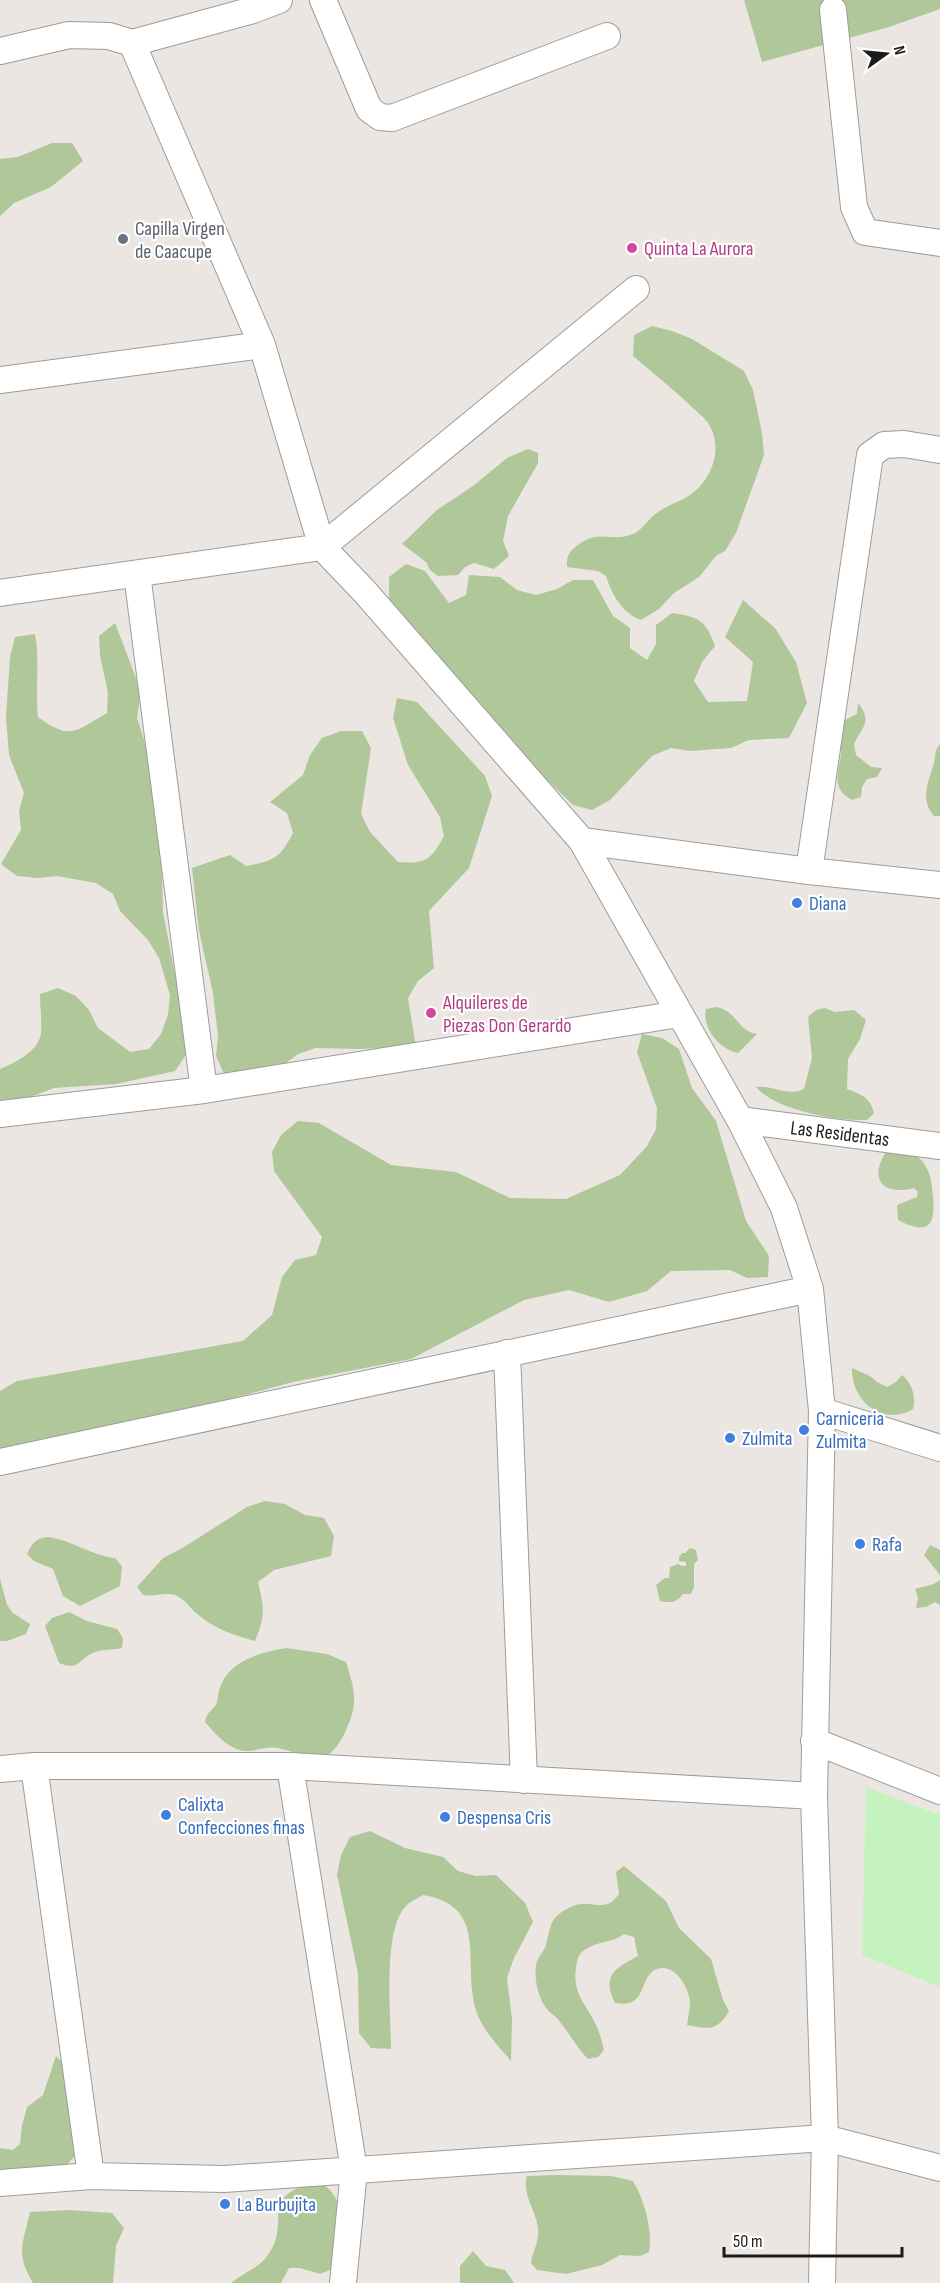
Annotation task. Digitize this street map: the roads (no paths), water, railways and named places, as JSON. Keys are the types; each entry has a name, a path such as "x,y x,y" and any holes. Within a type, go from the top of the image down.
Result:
{"street":[{"path":"0,51 69,35 109,36 132,43 253,10 279,0"},
{"path":"323,0 369,109 380,117 392,118 607,36"},
{"path":"833,10 854,207 865,232 940,243"},
{"path":"132,43 262,345 322,547 365,592 582,841 740,1120 784,1208 810,1288 822,1411 814,1741 825,2138 822,2283"},
{"path":"0,593 322,547 636,289"},
{"path":"0,380 262,345"},
{"path":"809,871 870,455 884,445 904,444 940,450"},
{"path":"137,574 204,1090"},
{"path":"582,841 809,871 940,885"},
{"path":"0,1114 204,1090 679,1014"},
{"name":"Las Residentas","path":"740,1120 940,1146"},
{"path":"0,1462 810,1288"},
{"path":"507,1353 524,1780"},
{"path":"822,1411 940,1448"},
{"path":"814,1741 940,1791"},
{"path":"0,1769 34,1766 290,1766 814,1796"},
{"path":"34,1766 91,2176"},
{"path":"290,1766 354,2170 343,2283"},
{"path":"0,2183 91,2176 224,2179 825,2138 940,2168"}],"place":[{"name":"Capilla Virgen de Caacupe","path":"123,239"},
{"name":"Quinta La Aurora","path":"632,248"},
{"name":"Diana","path":"797,903"},
{"name":"Alquileres de Piezas Don Gerardo","path":"431,1013"},
{"name":"Carniceria Zulmita","path":"804,1430"},
{"name":"Zulmita","path":"730,1438"},
{"name":"Rafa","path":"860,1544"},
{"name":"Calixta Confecciones finas","path":"166,1815"},
{"name":"Despensa Cris","path":"445,1817"},
{"name":"La Burbujita","path":"225,2204"}]}
